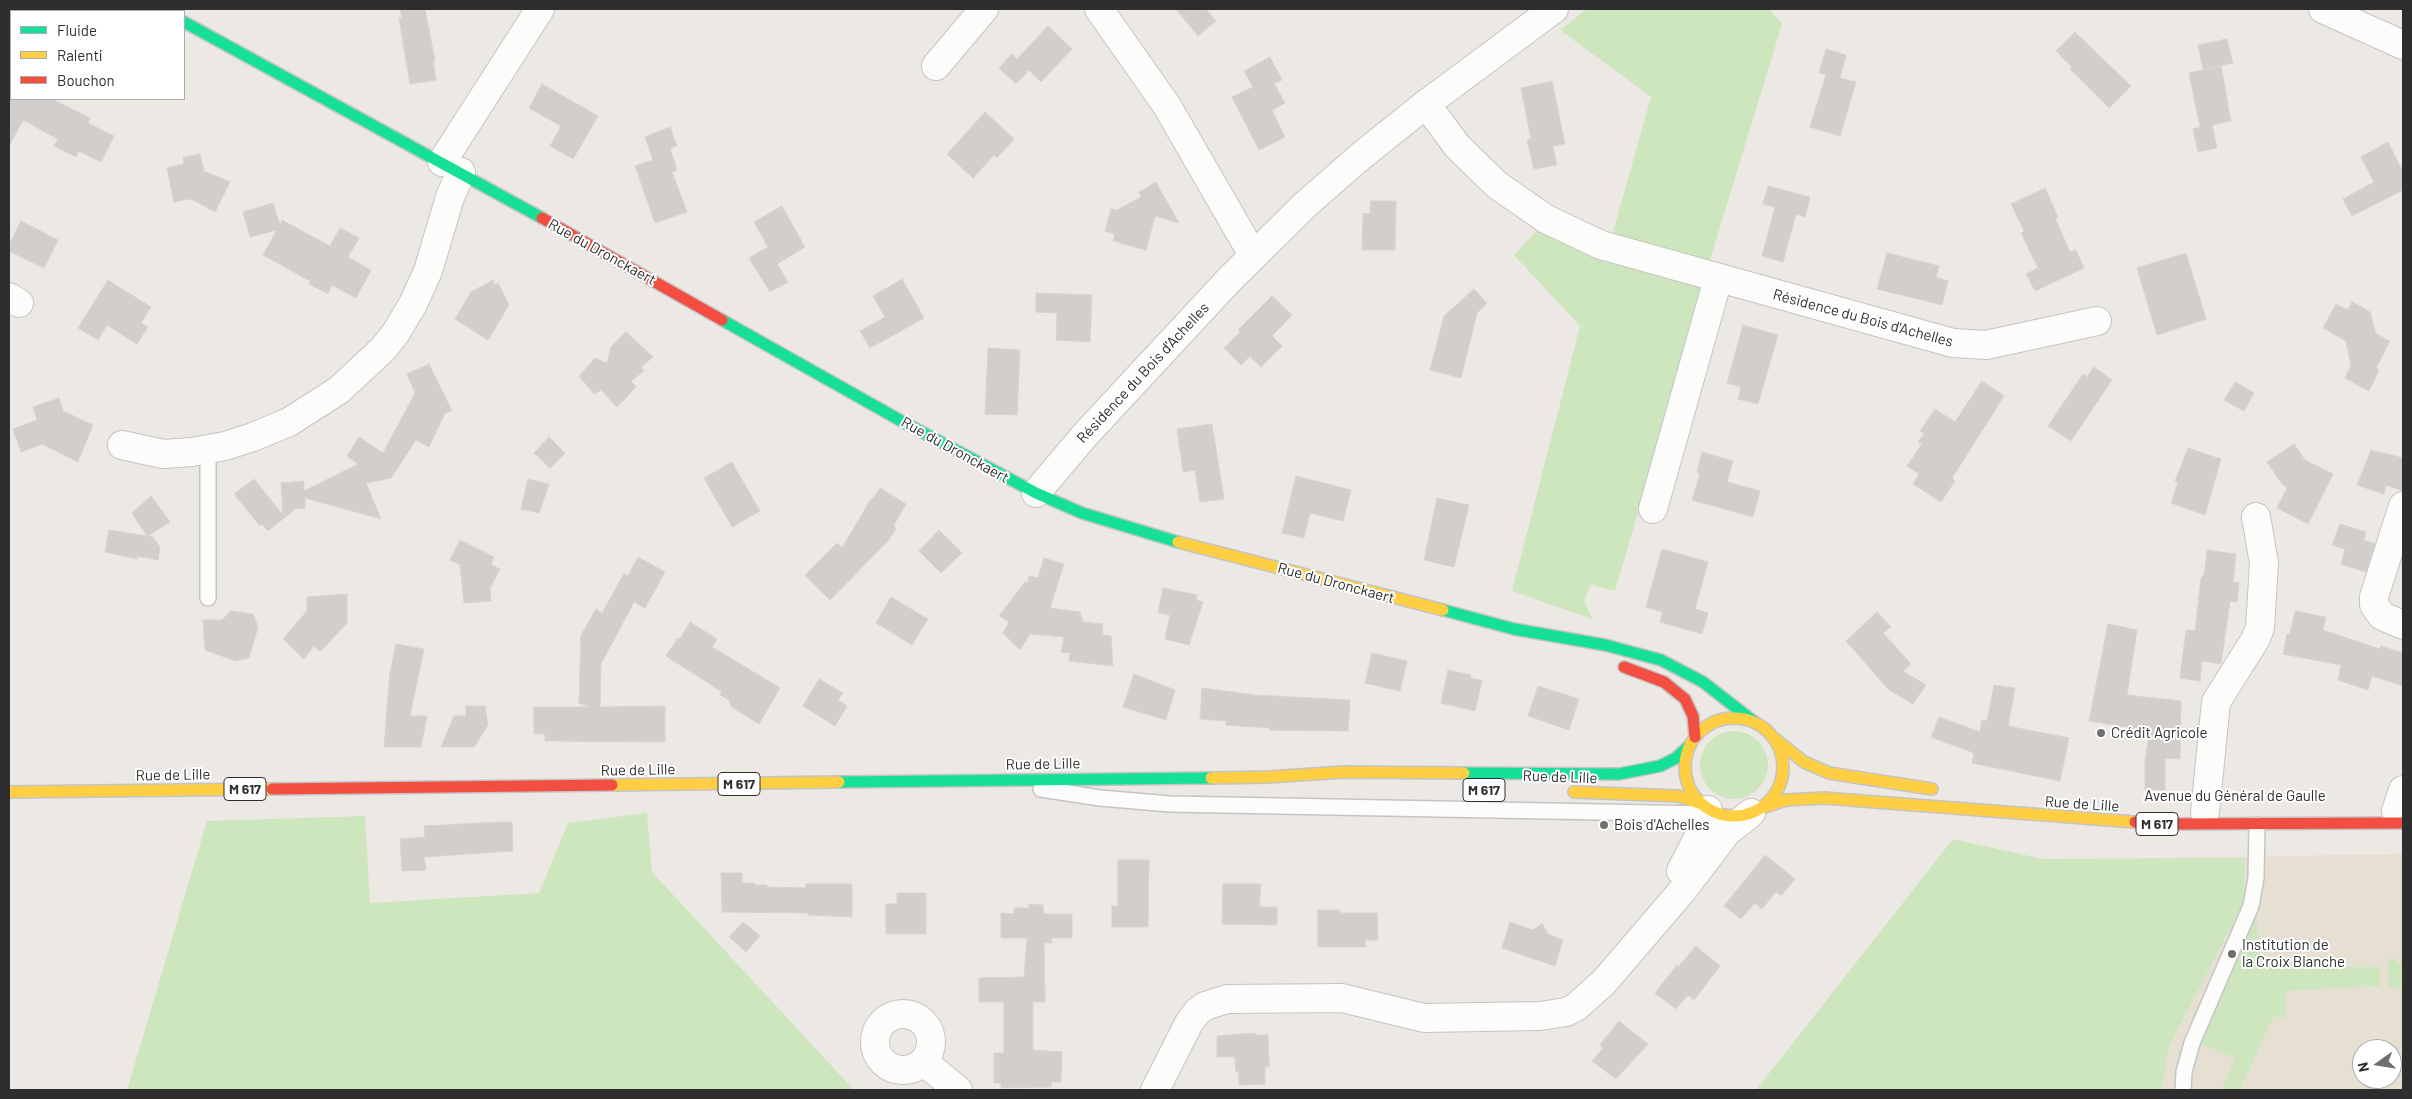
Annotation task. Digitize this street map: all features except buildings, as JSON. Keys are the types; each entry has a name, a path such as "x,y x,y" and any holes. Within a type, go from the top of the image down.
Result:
{"main road":[{"name":"Rue du Dronckaert","path":"185,23 451,167 905,423 1036,493 1082,513 1126,528 1514,629 1606,645 1661,660 1703,682 1757,724"},
{"name":"Rue du Dronckaert","path":"1514,629 1585,654"},
{"path":"1609,662 1648,675 1676,690 1685,699 1691,709 1694,722 1692,742 1684,762 1686,779 1692,794 1708,810 1735,817 1756,811 1777,790 1782,773 1782,756 1775,739"},
{"path":"1692,742 1707,726 1723,719 1740,718 1757,724 1804,762 1829,773 1948,792"},
{"name":"Rue de Lille","path":"9,792 1268,777 1344,772 1619,774 1660,766 1676,758 1692,742"},
{"name":"Rue de Lille","path":"1268,777 1337,784"},
{"name":"Rue de Lille","path":"1558,792 1678,796 1708,810"},
{"name":"Rue de Lille","path":"1756,811 1786,800 1824,798 2164,824 2258,825 2401,809"},
{"name":"Avenue du Général de Gaulle","path":"2016,801 2140,810"},
{"name":"Avenue du Général de Gaulle","path":"2200,812 2401,809"}],"street":[{"path":"122,445 162,454 208,449 253,438 306,412 338,390 382,349 399,327 420,290 433,256 450,197 451,167 540,9"},
{"path":"936,66 984,9"},
{"path":"1099,9 1167,106 1253,255"},
{"name":"Résidence du Bois d'Achelles","path":"1036,493 1085,435 1253,255 1326,185 1426,104 1554,9"},
{"path":"2324,9 2403,46"},
{"name":"Résidence du Bois d'Achelles","path":"1426,104 1470,160 1511,197 1546,219 1601,245 1953,343 1986,345 2097,321"},
{"path":"1653,509 1718,279"},
{"path":"2403,506 2374,597 2374,605 2382,616 2403,625"},
{"path":"2200,812 2216,702 2256,640 2260,628 2264,563 2256,517"},
{"path":"1643,934 1688,860 1708,810"},
{"path":"1155,1090 1188,1023 1197,1012 1215,1001 1227,999 1342,998 1424,1018 1556,1014 1576,1007 1591,996 1682,891 1727,832 1756,811"},
{"path":"924,1062 958,1090"}],"lane":[{"path":"208,449 208,598"},
{"path":"998,780 1066,794 1170,804 1708,810"},
{"path":"2183,1090 2184,1072 2192,1043 2251,906 2256,878 2258,825"}],"shaded area":[{"name":"Institution de la Croix Blanche","path":"2403,854 2403,1090 2024,1090 2086,859"}],"green space":[{"path":"1587,9 1769,9 1782,24 1709,263 1611,239 1651,97 1560,30"},
{"path":"1540,227 1705,285 1615,591 1591,585 1584,600 1592,619 1512,591 1580,326 1514,255"},
{"path":"1734,731 1747,734 1758,741 1765,752 1768,765 1765,778 1758,789 1747,796 1734,799 1721,796 1710,789 1703,778 1700,765 1703,752 1710,741 1721,734"},
{"path":"647,813 652,872 854,1090 127,1090 207,821 365,816 370,903 539,893 568,823"},
{"path":"1953,839 2043,859 2245,858 2243,903 2168,1048 2162,1090 1756,1090"},
{"path":"2256,915 2261,968 2380,967 2380,986 2286,991 2285,1019 2274,1015 2240,1090 2222,1090 2235,1058 2200,1043"},
{"path":"2388,957 2403,965 2403,987 2389,988"}],"traffic: fast":[{"path":"185,23 542,218"},
{"path":"722,320 905,423 1036,493 1082,513 1178,542"},
{"path":"1443,610 1514,629 1605,645 1661,660 1703,682 1757,724"},
{"path":"1464,773 1619,774 1660,766 1676,758 1689,746"},
{"path":"839,782 1211,778"}],"traffic: slow":[{"path":"1178,542 1443,610"},
{"path":"1734,718 1753,721 1769,732 1780,748 1783,767 1780,786 1769,802 1753,813 1734,816 1715,813 1699,802 1688,786 1685,767 1688,748 1699,732 1715,721 1734,718"},
{"path":"1775,739 1804,762 1829,773 1932,789"},
{"path":"1211,778 1268,777 1344,772 1464,773"},
{"path":"612,785 839,782"},
{"path":"9,792 272,789"},
{"path":"1574,792 1678,796 1699,803"},
{"path":"1761,808 1786,800 1824,798 2135,822"}],"traffic: jam":[{"path":"542,218 722,320"},
{"path":"1624,667 1664,682 1685,699 1693,716 1695,737"},
{"path":"272,789 612,785"},
{"path":"2135,822 2164,824 2403,823"}],"place":[{"name":"Crédit Agricole","path":"2101,733"},
{"name":"Bois d'Achelles","path":"1604,825"},
{"name":"Institution de la Croix Blanche","path":"2232,954"}]}
